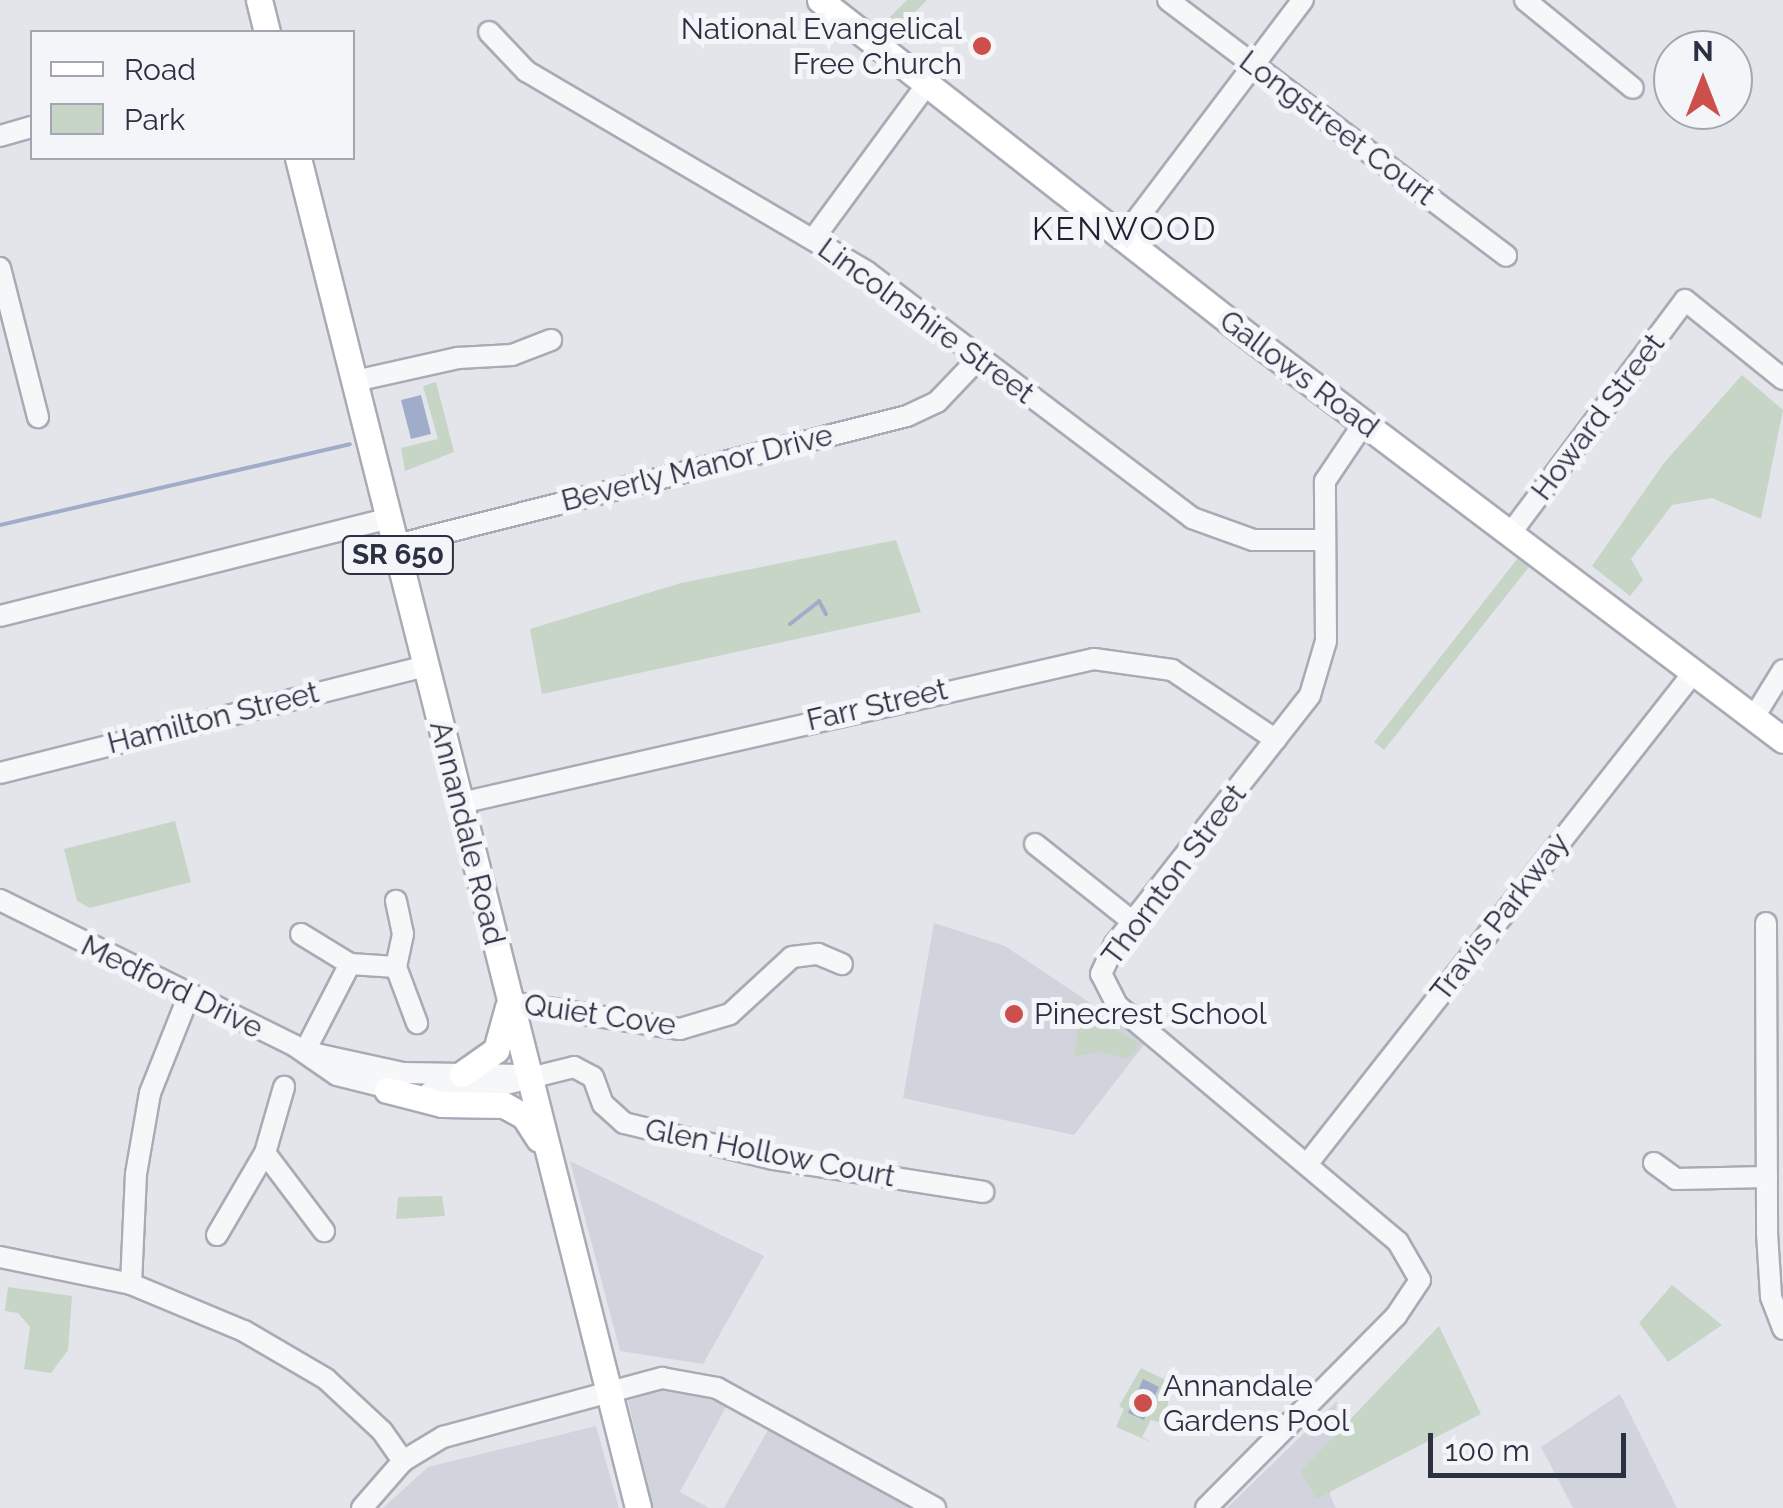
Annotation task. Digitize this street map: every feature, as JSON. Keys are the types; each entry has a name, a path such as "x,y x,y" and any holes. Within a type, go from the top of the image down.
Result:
{"main road":[{"path":"259,0 266,30"},
{"name":"Gallows Road","path":"820,0 1122,239 1783,740"},
{"name":"Annandale Road","path":"299,160 638,1508"},
{"path":"462,1074 496,1050 509,1002"},
{"path":"387,1090 442,1104 504,1105 524,1116 551,1162"}],"street":[{"name":"Longstreet Court","path":"1168,0 1506,256"},
{"path":"1122,239 1303,0"},
{"path":"1525,0 1633,88"},
{"name":"Lincolnshire Street","path":"489,32 526,71 814,238 1212,529 1253,540 1323,540"},
{"path":"814,238 927,84"},
{"path":"0,136 30,128"},
{"path":"0,268 38,417"},
{"name":"Howard Street","path":"1510,534 1685,300 1783,379"},
{"path":"354,381 458,358 512,356 551,340"},
{"name":"Beverly Manor Drive","path":"396,544 907,416 938,402 980,358"},
{"name":"Thornton Street","path":"1206,1508 1396,1316 1420,1280 1398,1242 1106,993 1103,964 1310,696 1324,659 1326,482 1364,423"},
{"path":"0,616 389,518"},
{"name":"Farr Street","path":"461,802 1094,659 1172,670 1276,740"},
{"name":"Hamilton Street","path":"0,774 426,666"},
{"path":"1754,718 1783,670"},
{"name":"Travis Parkway","path":"1308,1163 1694,672"},
{"path":"1035,844 1133,922"},
{"name":"Medford Drive","path":"0,900 305,1051 374,1069 462,1074 506,1070 528,1076"},
{"path":"396,901 403,934 396,967 417,1023"},
{"name":"Medford Drive","path":"0,918 40,923"},
{"path":"1766,923 1775,1133 1767,1177 1770,1298 1783,1329"},
{"path":"301,934 350,964 396,967"},
{"name":"Quiet Cove","path":"509,1002 680,1029 730,1014 792,957 818,954 842,964"},
{"path":"305,1051 350,964"},
{"path":"131,1284 136,1174 150,1093 189,995"},
{"name":"Medford Drive","path":"305,1051 337,1076 387,1090 460,1092 528,1076"},
{"name":"Glen Hollow Court","path":"528,1076 560,1066 585,1070 604,1104 624,1124 773,1159 983,1192"},
{"path":"217,1235 265,1153 284,1088"},
{"path":"265,1153 324,1231"},
{"path":"1654,1163 1676,1179 1767,1177"},
{"path":"0,1257 131,1284 244,1330 326,1379 382,1431 403,1461"},
{"path":"362,1508 403,1461 461,1431 662,1378 699,1381 935,1508"}],"shaded area":[{"name":"Pinecrest School","path":"934,923 1005,946 1147,1041 1074,1135 903,1098"},
{"path":"570,1161 764,1256 703,1364 620,1351"},
{"path":"671,1385 727,1405 680,1492 709,1508 653,1508 627,1396"},
{"path":"1620,1394 1677,1508 1573,1508 1541,1447"},
{"path":"1337,1401 1330,1495 1336,1508 1227,1508"},
{"path":"596,1426 619,1508 383,1508 428,1467"},
{"path":"769,1428 807,1450 910,1508 724,1508"}],"green space":[{"path":"907,0 927,0 898,29 885,22"},
{"path":"1742,375 1783,410 1761,519 1712,498 1672,505 1631,559 1643,580 1630,596 1592,566 1664,463"},
{"path":"436,382 454,452 405,471 401,448 438,439 423,386"},
{"path":"896,540 921,612 542,694 530,629 681,583"},
{"path":"1521,554 1529,567 1384,750 1374,742"},
{"path":"175,821 191,882 90,908 77,901 64,849"},
{"path":"1079,1018 1118,1031 1141,1044 1128,1059 1100,1052 1074,1056"},
{"path":"442,1196 445,1216 396,1219 398,1197"},
{"path":"1672,1285 1722,1325 1668,1362 1639,1323"},
{"path":"8,1287 72,1296 68,1350 51,1373 24,1369 30,1327 18,1313 5,1311"},
{"path":"1439,1326 1481,1414 1316,1499 1301,1471"},
{"name":"Annandale Gardens Pool","path":"1141,1368 1170,1382 1166,1424 1151,1420 1142,1437 1153,1443 1116,1427 1124,1409 1119,1406"}],"water":[{"path":"421,395 431,434 411,439 401,400"},
{"path":"1143,1379 1159,1387 1144,1420 1128,1413"}],"waterway":[{"path":"0,525 350,444"},
{"path":"790,624 819,601 826,614"}],"place":[{"name":"National Evangelical Free Church","path":"982,46"},
{"name":"Pinecrest School","path":"1014,1014"},
{"name":"Annandale Gardens Pool","path":"1143,1403"}],"district":[{"name":"KENWOOD","path":"1125,229"}]}
